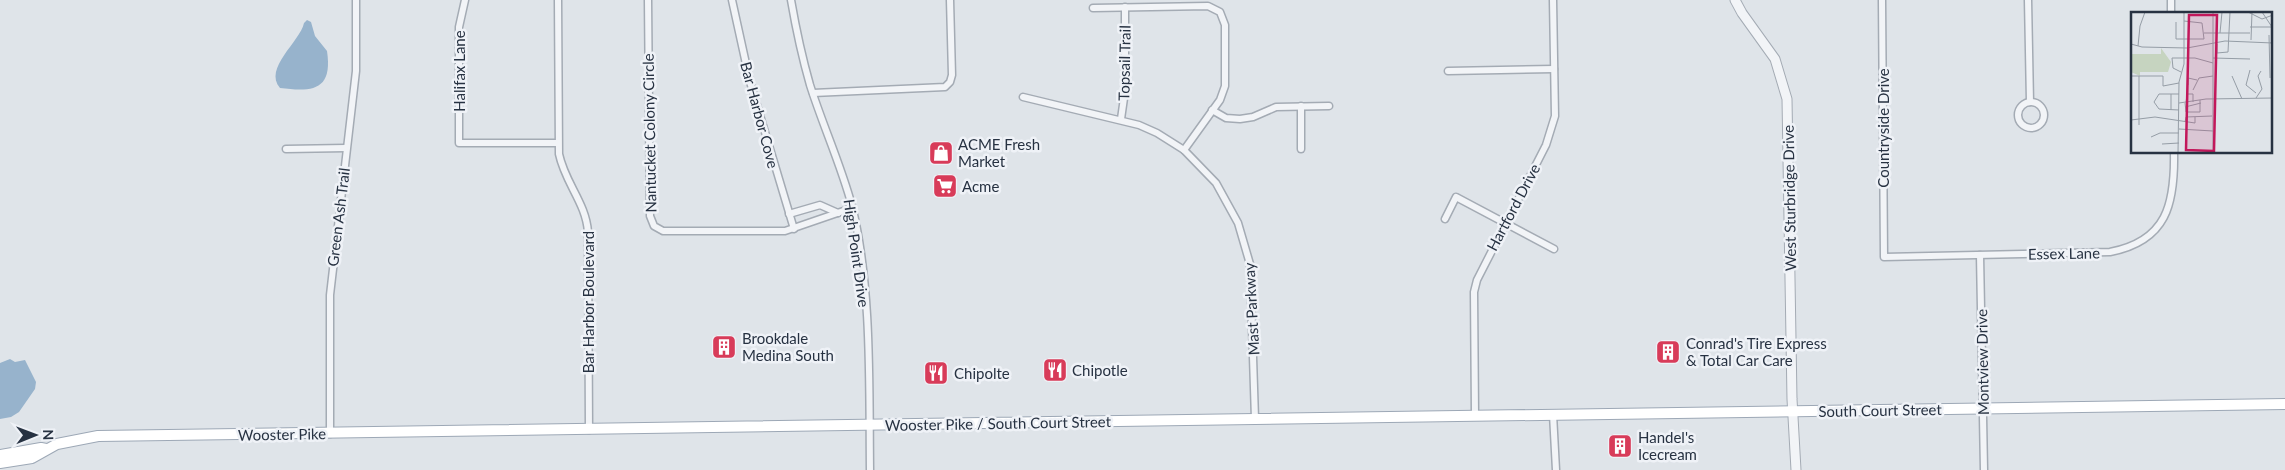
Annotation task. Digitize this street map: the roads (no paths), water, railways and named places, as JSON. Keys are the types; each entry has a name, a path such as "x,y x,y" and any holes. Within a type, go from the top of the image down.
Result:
{"main road":[{"name":"South Court Street","path":"1474,416 2285,404"},
{"name":"Wooster Pike / South Court Street","path":"521,431 1474,416"},
{"name":"Wooster Pike","path":"0,455 41,448 46,449 57,444 98,436 521,431"},
{"name":"Wooster Pike","path":"0,463 32,458 43,454 46,449"}],"street":[{"name":"Green Ash Trail","path":"330,434 330,294 356,71 356,0"},
{"name":"Halifax Lane","path":"465,0 459,27 460,143 558,143"},
{"name":"Bar Harbor Boulevard","path":"558,0 558,143 561,165 579,197 587,221 589,430"},
{"name":"Nantucket Colony Circle","path":"648,0 650,216 654,226 664,231 794,229 852,208"},
{"name":"Bar Harbor Cove","path":"732,0 750,82 794,229"},
{"name":"High Point Drive","path":"791,0 802,56 813,93 842,172 852,208 863,274 866,311 870,470"},
{"path":"813,93 945,88 950,82 952,74 950,0"},
{"name":"Hartford Drive","path":"1474,416 1474,292 1481,269 1553,128 1552,0"},
{"name":"West Sturbridge Drive","path":"1735,0 1742,13 1775,59 1787,99 1796,470"},
{"name":"Countryside Drive","path":"1882,0 1884,257"},
{"path":"2028,0 2030,102"},
{"path":"1093,8 1208,6 1220,12 1225,25 1226,80 1223,93 1184,150"},
{"name":"Topsail Trail","path":"1121,119 1126,91 1125,7"},
{"path":"1448,71 1554,69"},
{"name":"Mast Parkway","path":"1023,97 1121,119 1157,133 1184,150 1221,190 1233,211 1245,244 1252,286 1255,419"},
{"path":"2030,102 2042,108 2044,117 2040,125 2032,128 2021,124 2018,116 2022,105 2030,102"},
{"path":"1212,110 1226,118 1240,119 1254,117 1276,106 1329,106"},
{"path":"1301,106 1301,149"},
{"path":"286,149 346,148"},
{"name":"Essex Lane","path":"1884,257 2110,252 2133,246 2154,231 2167,212 2174,189 2174,154"},
{"path":"1445,219 1456,197 1554,249"},
{"path":"789,214 820,205 838,213"},
{"name":"Montview Drive","path":"1980,255 1984,470"},
{"path":"1553,414 1556,470"}],"water":[{"path":"307,20 311,22 315,36 327,51 327,74 318,86 311,89 280,88 276,80 279,64"},
{"path":"10,359 15,362 25,360 36,382 35,389 19,412 11,417 0,419 0,363"}],"place":[{"name":"ACME Fresh Market","path":"941,153"},
{"name":"Acme","path":"945,186"},
{"name":"Brookdale Medina South","path":"724,347"},
{"name":"Conrad's Tire Express & Total Car Care","path":"1668,352"},
{"name":"Chipotle","path":"1055,370"},
{"name":"Chipolte","path":"936,373"},
{"name":"Handel's Icecream","path":"1620,446"}]}
